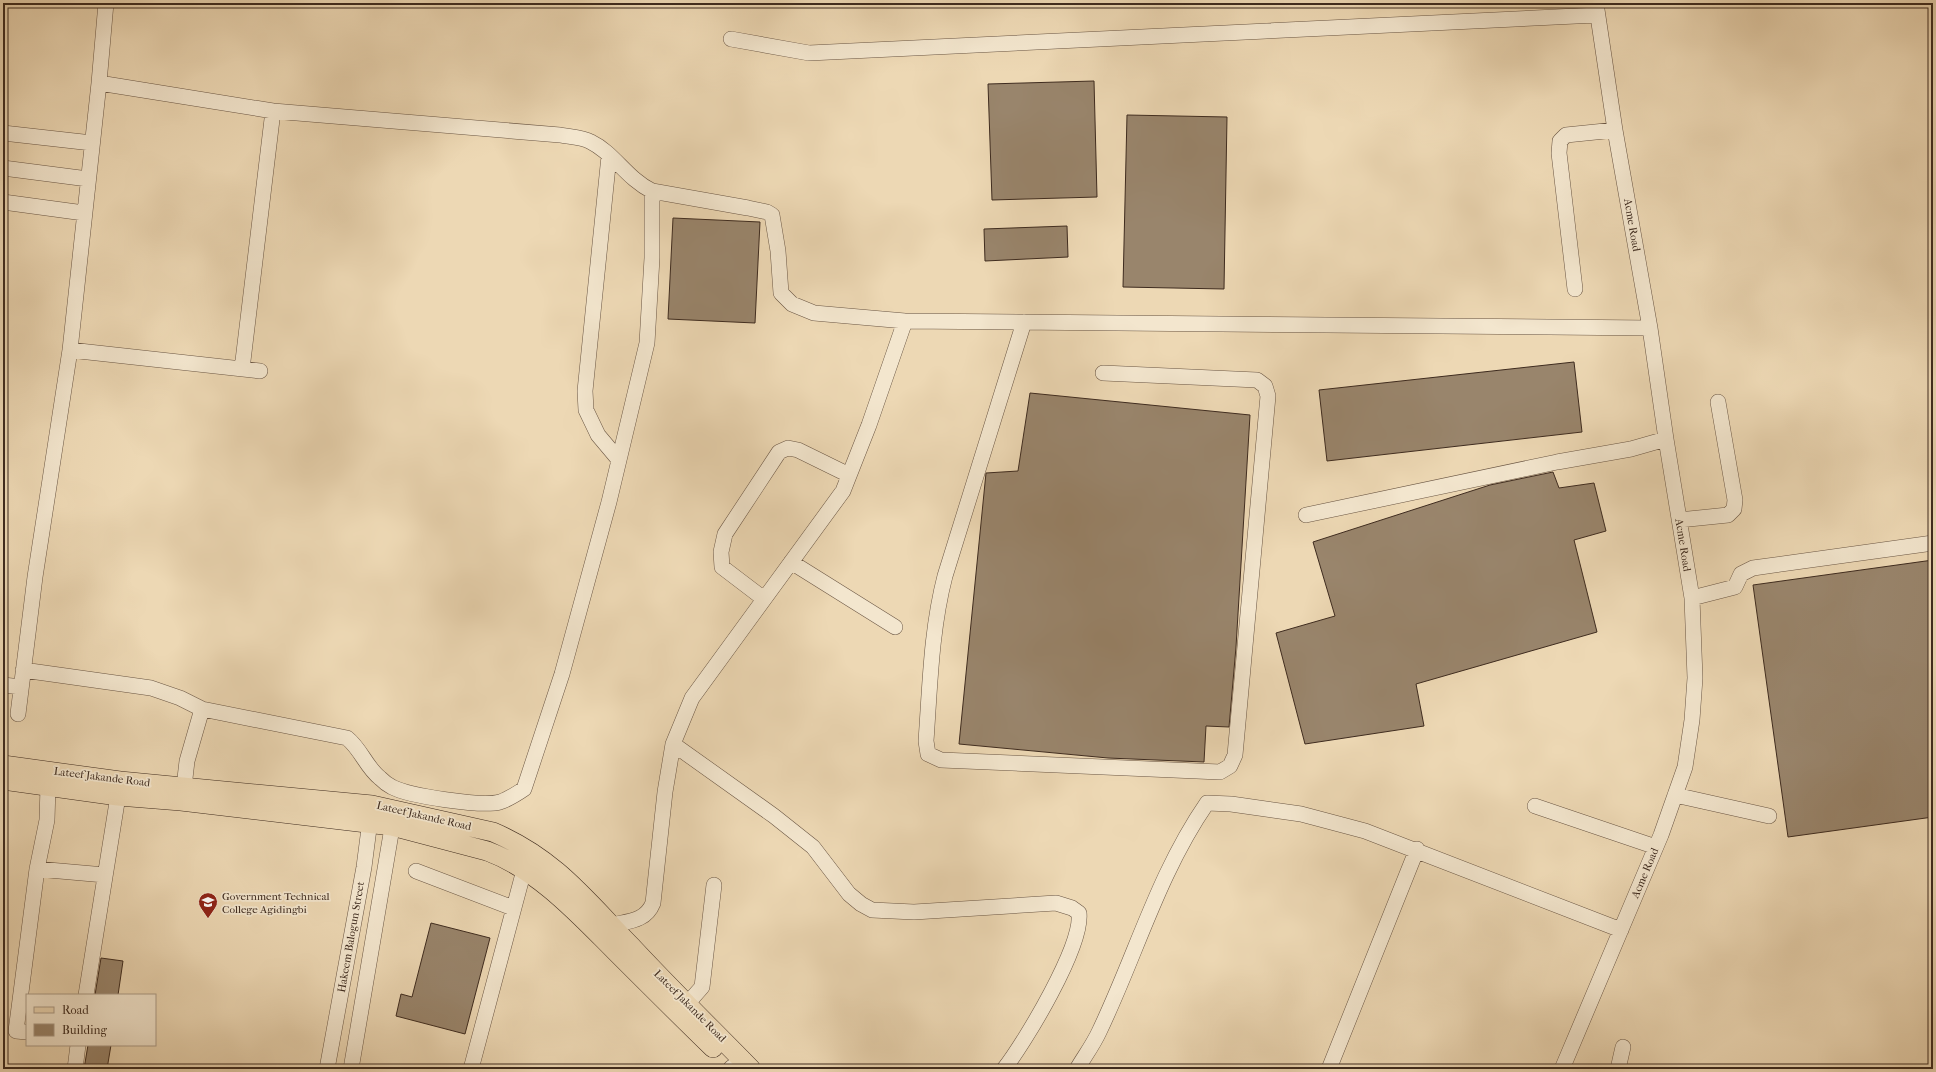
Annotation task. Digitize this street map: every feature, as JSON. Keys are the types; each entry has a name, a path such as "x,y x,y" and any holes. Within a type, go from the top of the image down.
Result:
{"main road":[{"name":"Lateef Jakande Road","path":"3,765 120,781 372,804 394,817 502,856 538,879 589,925 732,1068"},
{"name":"Lateef Jakande Road","path":"3,780 118,796 188,802 369,824 394,817 493,832 512,840 549,864 581,892 687,1004 752,1069"}],"street":[{"path":"18,714 35,577 70,350 99,83 106,3"},
{"path":"731,39 810,53 1596,9"},
{"name":"Acme Road","path":"1562,1069 1656,847 1685,766 1692,720 1694,678 1692,598 1666,439 1650,328 1615,130 1596,9"},
{"path":"99,83 273,110 560,135 590,141 609,156 640,185 652,191 748,208 767,212 772,215 778,251 781,293 792,304 814,313 905,320 1650,328"},
{"path":"242,369 273,110"},
{"path":"1575,289 1559,153 1560,141 1566,135 1615,130"},
{"path":"3,133 92,143"},
{"path":"609,156 585,391 586,410 598,434 619,460"},
{"path":"3,168 88,179"},
{"path":"23,670 151,688 180,698 202,710 347,738 356,746 378,777 392,787 411,794 485,804 499,802 512,797 524,789 562,674 619,460 647,343 651,265 652,191"},
{"path":"3,202 84,213"},
{"path":"612,925 642,918 650,912 653,904 665,792 673,744 692,698 843,492 869,426 905,320"},
{"path":"1024,322 945,576 937,607 926,741 928,754 941,760 1220,772 1230,766 1235,755 1268,396 1266,386 1257,380 1103,373"},
{"path":"70,350 260,371"},
{"path":"1679,520 1728,515 1734,509 1735,500 1718,402"},
{"path":"1306,515 1557,462 1632,448 1666,439"},
{"path":"764,599 722,567 721,552 725,534 779,452 788,448 798,450 849,475"},
{"path":"1692,598 1735,587 1741,574 1753,568 1933,543"},
{"path":"791,562 895,627"},
{"path":"3,685 21,687"},
{"path":"184,787 187,761 202,710"},
{"path":"673,744 774,816 813,848 849,894 861,904 872,910 914,912 1056,903 1072,908 1079,913 1080,922 1074,940 1049,997 1017,1052 1004,1069"},
{"path":"26,1032 16,1031 37,869 47,820 48,786"},
{"path":"1675,795 1770,816"},
{"path":"86,994 118,796"},
{"path":"1077,1069 1098,1033 1129,964 1158,890 1188,830 1207,803 1231,804 1300,814 1365,830 1417,849 1621,930"},
{"name":"Hakeem Balogun Street","path":"328,1065 364,867 372,804"},
{"path":"1535,806 1656,847"},
{"name":"Hakeem Balogun Street","path":"351,1068 394,817"},
{"path":"1329,1069 1417,849"},
{"path":"37,869 105,875"},
{"path":"471,1069 512,908 524,870"},
{"path":"416,871 512,908"},
{"path":"687,1004 702,987 714,885"},
{"path":"74,1069 78,1046"},
{"path":"1618,1069 1623,1047"},
{"path":"328,1065 351,1068"}],"building":[{"path":"1094,81 1097,197 992,200 988,84"},
{"path":"1127,115 1227,117 1224,289 1123,287"},
{"path":"673,218 760,222 755,323 668,319"},
{"path":"1067,226 1068,257 985,261 984,229"},
{"path":"1574,362 1582,432 1327,461 1319,390"},
{"path":"1030,393 1250,415 1236,647 1229,727 1206,726 1204,762 1108,758 959,744 986,473 1018,471"},
{"path":"1553,472 1559,488 1594,483 1606,531 1574,540 1597,632 1416,684 1424,726 1305,744 1276,633 1335,616 1313,542 1490,485"},
{"path":"1933,560 1933,817 1788,837 1753,585"},
{"path":"431,923 490,938 465,1034 396,1016 401,994 412,997"},
{"path":"101,958 123,961 118,994 95,994"},
{"path":"88,1046 111,1046 107,1069 84,1069"}],"place":[{"name":"Government Technical College Agidingbi","path":"208,919"}]}
